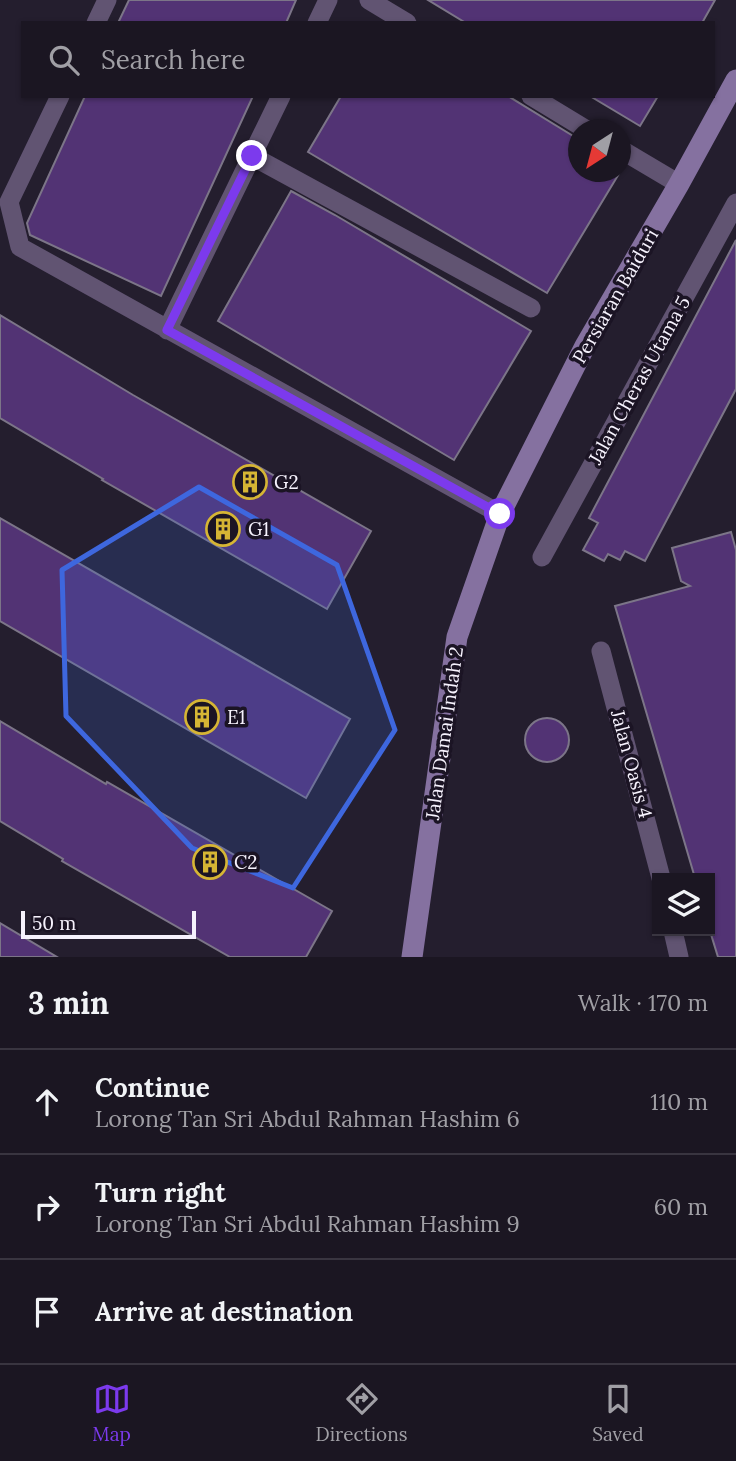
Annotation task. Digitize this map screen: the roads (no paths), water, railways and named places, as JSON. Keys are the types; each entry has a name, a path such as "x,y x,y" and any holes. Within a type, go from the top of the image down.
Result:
{"street":[{"path":"97,21 107,0"},
{"path":"318,21 328,0"},
{"path":"369,0 404,21"},
{"name":"Persiaran Baiduri","path":"500,514 585,346 736,80"},
{"path":"59,98 9,202 20,247 500,514"},
{"path":"167,330 280,98"},
{"path":"534,98 569,119"},
{"path":"631,155 679,184"},
{"path":"252,156 531,308"},
{"name":"Jalan Cheras Utama 5","path":"542,557 736,203"},
{"name":"Jalan Damai Indah 2","path":"412,957 457,637 500,514"},
{"name":"Jalan Oasis 4","path":"601,651 660,873"},
{"path":"674,936 679,957"}],"place":[{"name":"G2","path":"250,482"},
{"name":"G1","path":"223,529"},
{"name":"E1","path":"202,717"},
{"name":"C2","path":"210,862"}]}
